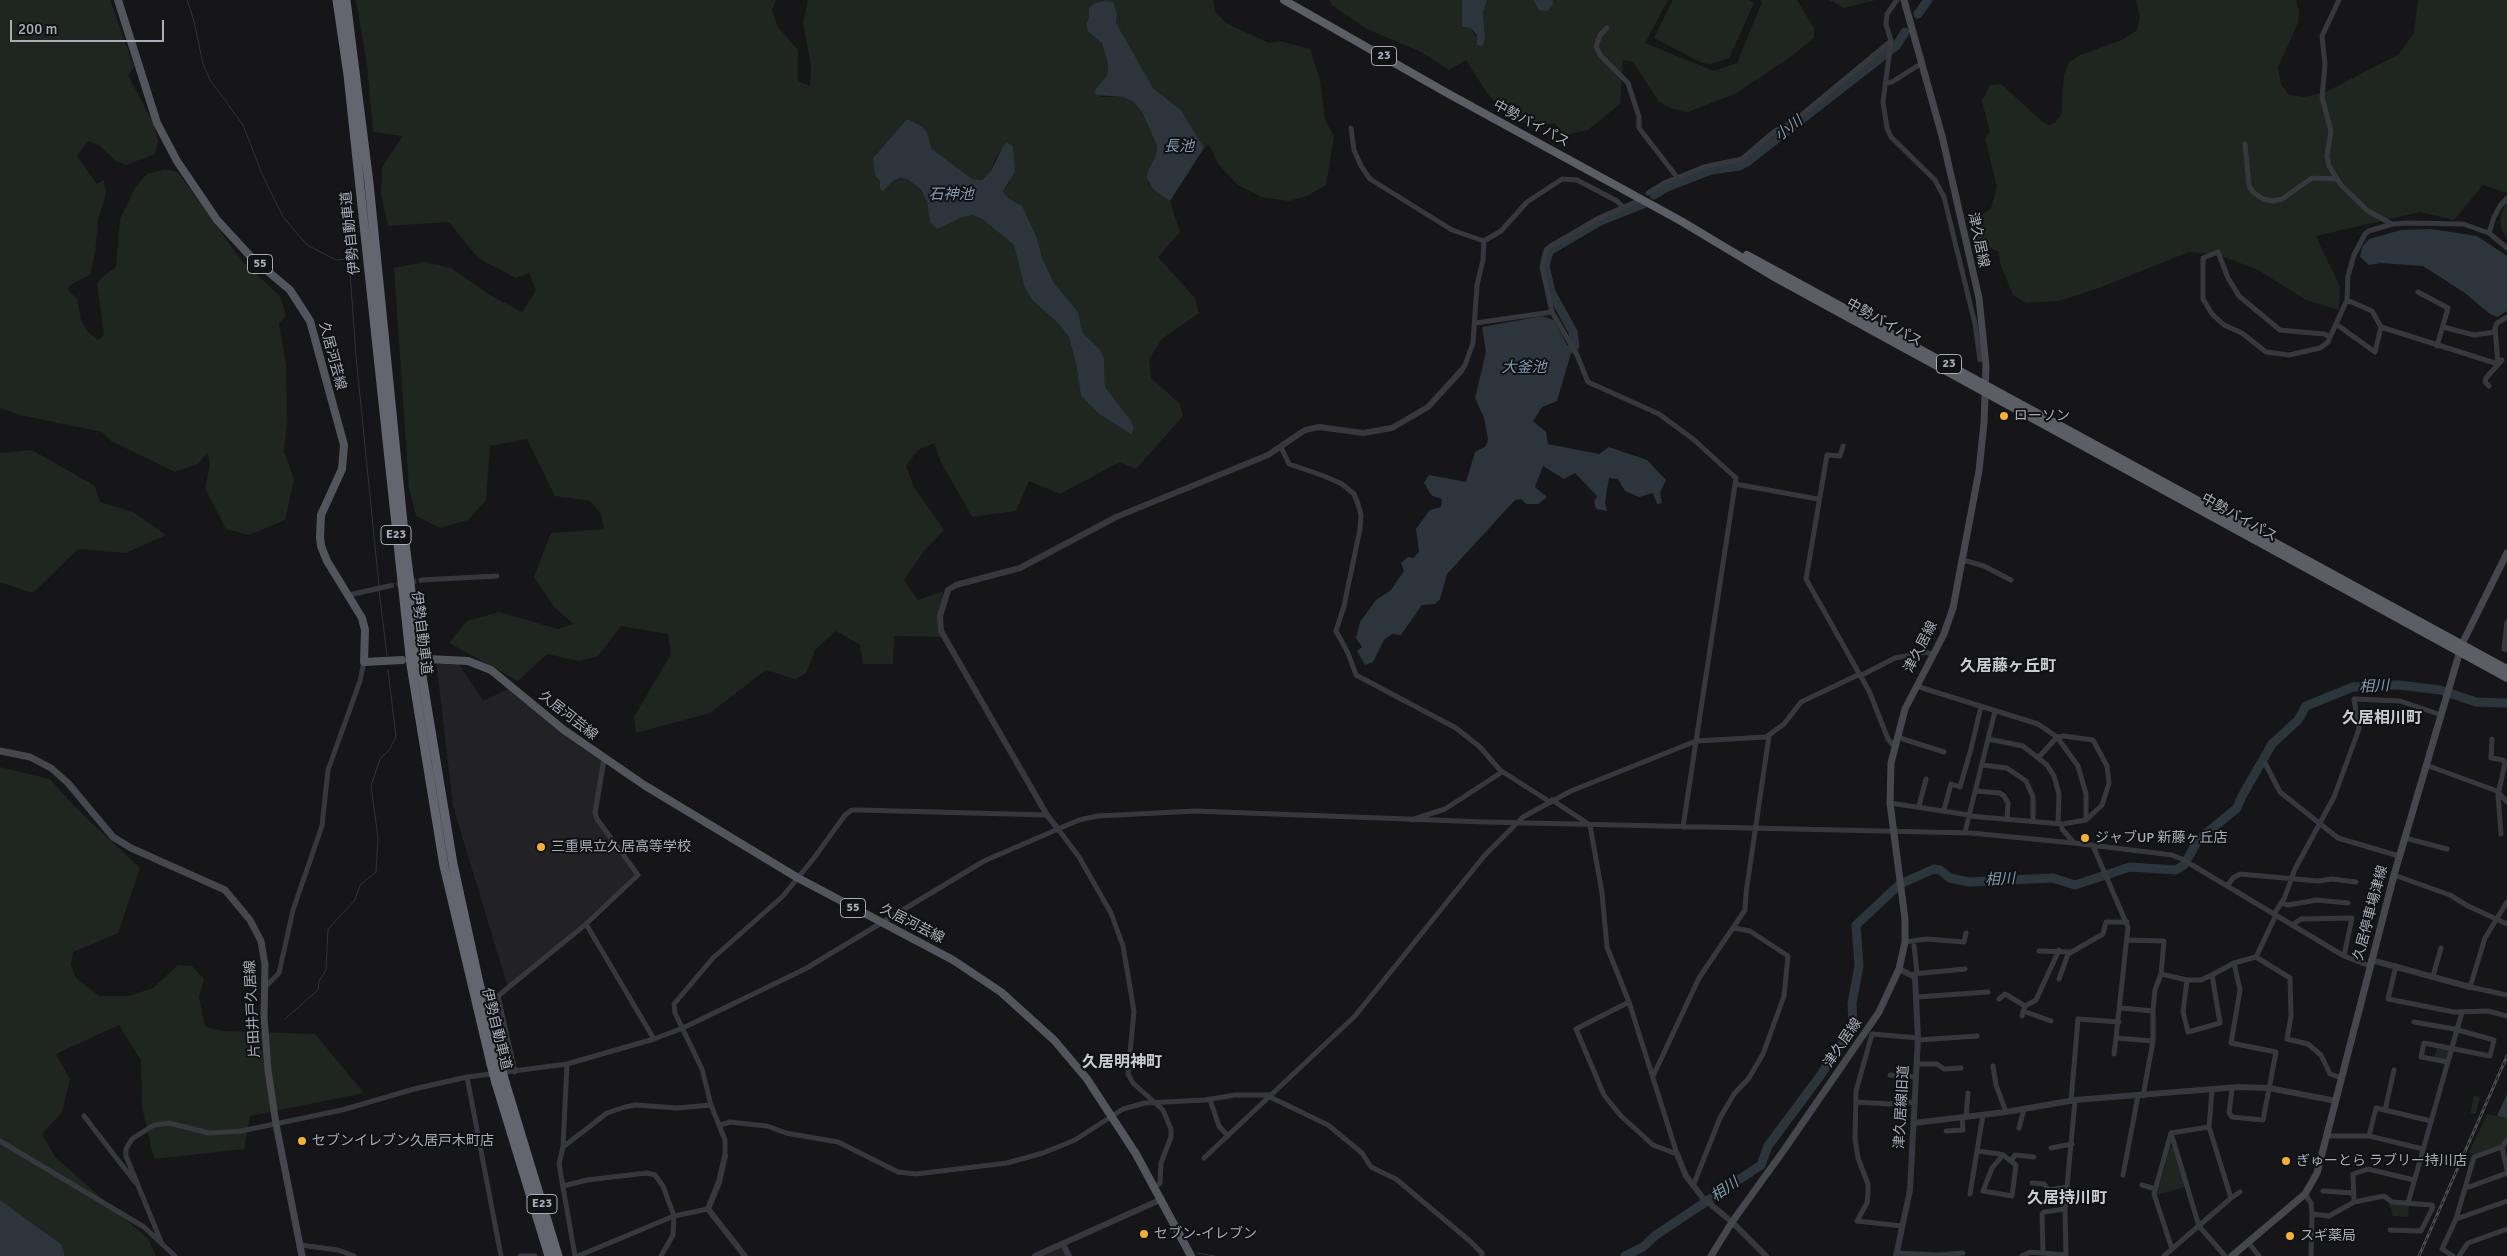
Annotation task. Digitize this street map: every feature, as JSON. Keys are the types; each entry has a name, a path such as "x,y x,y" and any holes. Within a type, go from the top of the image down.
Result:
{"highway":[{"name":"伊勢自動車道","path":"337,0 348,75 396,544 412,675 444,866 496,1064"},
{"name":"伊勢自動車道","path":"346,0 369,183 420,664 453,864 496,1064 549,1256"},
{"name":"中勢バイパス","path":"1284,0 1681,220 1776,278 2459,654 2507,678"},
{"name":"中勢バイパス","path":"1436,85 1986,383 2507,669"},
{"name":"伊勢自動車道","path":"521,1154 558,1256"}],"main road":[{"name":"久居河芸線","path":"118,0 157,123 177,162 217,220 235,241 297,298 313,329 344,445 342,469 322,515 320,537 327,561 362,618 364,662"},
{"name":"津久居線","path":"1711,1256 1732,1222 1869,1032 1889,996 1899,969 1905,942 1901,888 1890,803 1890,774 1897,735 1905,709 1933,655 1953,608 1979,471 1986,383 1984,337 1978,298 1959,210 1904,0"},
{"name":"久居停車場津線","path":"2232,1256 2305,1194 2317,1172 2328,1136 2370,963 2394,875 2462,644 2507,553"},
{"name":"久居河芸線","path":"428,659 468,661 491,670 564,730 604,759 798,878 953,960 1001,992 1030,1017 1070,1058 1113,1116 1162,1199 1191,1256"},
{"path":"364,662 402,660"},
{"name":"片田井戸久居線","path":"0,751 30,757 51,768 68,783 113,837 131,848 225,890 250,920 260,941 265,965 267,1061 276,1124 302,1256"}],"street":[{"path":"1898,0 1886,14 1890,47 1883,102 1887,128 1892,137 1935,180 1944,197 1975,324 1980,360"},
{"path":"2338,0 2325,26 2322,40 2325,61 2322,97 2331,131 2327,156 2330,169 2335,179 2368,211 2392,224"},
{"path":"1607,28 1600,35 1596,47 1601,56 1628,83 1639,117 1639,128 1677,177"},
{"path":"1648,193 1677,177 1704,167 1742,159 1775,131 1793,122 1890,47"},
{"path":"1885,83 1892,82 1922,63"},
{"path":"1351,128 1354,150 1361,166 1370,179 1452,230 1484,240 1501,231 1527,202 1562,179 1577,180 1617,202 1624,208"},
{"path":"2245,144 2249,186 2253,192 2263,199 2273,201 2282,199 2312,178 2335,179"},
{"path":"2489,233 2494,217 2507,198"},
{"path":"1638,201 1599,218 1547,249 1542,267 1552,312 1571,344 1590,384 1659,414 1693,439 1736,478 1682,827"},
{"path":"1947,208 1959,210"},
{"path":"2330,337 2324,334 2280,330 2239,296 2226,274 2218,252 2203,258 2203,298 2208,309 2224,325 2242,333 2266,352 2288,355 2306,352 2325,345 2330,337 2347,300 2348,276 2352,260 2364,236 2369,231 2392,224 2463,224 2489,233 2507,248"},
{"path":"1155,1187 1160,1183 1161,1164 1172,1133 1166,1114 1133,1083 1128,1074 1134,1011 1130,979 1119,931 1080,857 1047,815 941,631 940,616 948,590 956,585 1020,568 1116,517 1254,462 1281,447 1299,432 1314,428 1362,433 1392,428 1428,407 1461,371 1471,351 1475,324 1477,285 1483,260 1484,240"},
{"path":"2418,292 2448,308 2437,346"},
{"path":"2336,324 2376,352 2381,327 2372,310 2347,300"},
{"path":"1475,324 1552,312"},
{"path":"2490,386 2485,382 2486,378 2492,374 2500,362 2494,332 2497,323 2507,317"},
{"path":"2381,327 2437,346 2500,362"},
{"path":"2443,327 2474,336 2494,332"},
{"path":"1844,446 1840,456 1827,455 1818,499 1807,584 1872,697 1888,739 1895,747"},
{"path":"1281,447 1289,464 1342,484 1354,494 1358,504 1361,515 1360,529 1344,606 1336,628 1337,636 1348,653 1354,673 1456,728 1480,747 1502,772 1590,825 1602,893 1607,947 1630,1002 1677,1154 1693,1186 1703,1198 1732,1222 1766,1256"},
{"path":"1735,484 1818,499"},
{"path":"1963,560 1984,566 2011,580"},
{"path":"422,580 497,576"},
{"path":"349,595 389,586"},
{"path":"2507,622 2504,649 2507,650"},
{"path":"1204,1158 1355,1016 1485,855 1523,816 1551,801 1696,741 1762,739 1784,724 1801,702 1896,658 1926,652 1933,655"},
{"path":"265,986 279,973 293,910 322,826 328,770 360,681 364,662"},
{"path":"1916,686 2038,724 2057,737 2074,758 2082,778 2086,798 2086,820"},
{"path":"2256,957 2281,904 2290,878 2334,797 2359,729 2354,699 2400,701 2441,715"},
{"path":"1944,810 1951,784 1960,787 1972,749 1981,706"},
{"path":"1965,832 1995,711"},
{"path":"1897,735 1902,739 1944,752"},
{"path":"1653,1076 1699,978 1733,928 1746,905 1746,893 1769,736"},
{"path":"1890,803 1969,815 2060,824 2086,820 2096,812 2106,798 2109,784 2107,766 2093,740 2064,736 2057,737 2039,757"},
{"path":"1988,739 2015,743 2039,757 2050,770 2057,786 2060,801 2060,824 2074,843"},
{"path":"2492,739 2491,758 2503,760 2505,763 2499,793 2501,834"},
{"path":"515,1072 498,996 586,924 638,875 597,819 596,812 604,759"},
{"path":"2266,763 2280,792 2338,838 2400,856"},
{"path":"1982,765 2007,768 2026,781 2033,797 2033,821"},
{"path":"2426,765 2499,793 2507,802"},
{"path":"1411,820 1445,809 1502,772"},
{"path":"1919,806 1926,779"},
{"path":"1975,791 2000,793 2004,796 2008,803 2006,819"},
{"path":"708,1209 719,1182 725,1156 725,1140 711,1105 702,1069 674,1010 676,1002 713,958 774,904 798,878 845,815 852,810 1047,815"},
{"path":"162,1244 126,1156 126,1149 132,1139 154,1125 168,1123 209,1133 229,1133 342,1110 414,1089 467,1077 567,1064 654,1039 682,1028 804,969 984,861 1079,820 1098,816 1196,811 1516,823 1965,832 2074,843 2172,855 2182,859 2344,956 2370,963 2396,966 2505,995 2507,988"},
{"path":"2405,838 2447,849"},
{"path":"2093,846 2127,922 2128,940 2114,1054"},
{"path":"2227,886 2233,878 2240,874 2356,882"},
{"path":"2394,875 2450,895 2468,906 2507,924"},
{"path":"2281,904 2288,905 2318,900 2348,903"},
{"path":"2470,987 2482,944 2507,902"},
{"path":"2292,925 2301,919 2352,918 2344,956"},
{"path":"2058,979 2068,954 2103,934 2106,922 2127,922"},
{"path":"586,924 654,1039"},
{"path":"1693,1186 1720,1118 1734,1094 1750,1078 1763,1054 1784,996 1788,956 1750,931 1733,928"},
{"path":"1905,942 1927,939 1964,942 1966,933"},
{"path":"2123,1175 2153,1041 2155,990 2161,974 2164,941 2128,940"},
{"path":"1914,946 1915,974"},
{"path":"2433,976 2440,948"},
{"path":"2039,951 2059,950 2071,952"},
{"path":"2023,1011 2036,1000 2059,950"},
{"path":"2161,974 2187,980 2201,980 2234,963 2256,957 2290,978 2290,1016 2287,1039 2308,1044 2321,1055 2330,1074 2342,1078"},
{"path":"2232,1089 2229,1113 2232,1117 2264,1120 2276,1052 2231,1044 2240,990 2234,963"},
{"path":"2396,966 2388,999 2462,1012 2488,1011 2507,1016"},
{"path":"1899,969 1915,974 1965,969"},
{"name":"津久居線旧道","path":"1896,1255 1910,1190 1918,1039 1915,974"},
{"path":"2187,980 2183,1012 2188,1032 2220,1023 2212,974"},
{"path":"1917,997 1988,992"},
{"path":"1999,999 2005,994 2023,1011 2051,1021"},
{"path":"1630,1002 1576,1028 1604,1095 1621,1116 1654,1145 1677,1154"},
{"path":"2121,1008 2153,1011"},
{"path":"2408,1203 2462,1012"},
{"path":"2022,1256 2030,1252 2066,1255 2065,1209 2072,1144 2078,1019 2119,1022"},
{"path":"2414,1022 2494,1040 2490,1056 2424,1043 2421,1057 2448,1062"},
{"path":"1902,1226 1857,1221 1867,1203 1868,1193 1868,1184 1858,1158 1855,1139 1858,1079 1869,1032 1918,1039 1977,1036"},
{"path":"2116,1038 2153,1041"},
{"path":"567,1064 563,1147 559,1164 576,1256 674,1216 708,1209"},
{"path":"1917,1064 1937,1064 1944,1069 1961,1068"},
{"path":"1993,1066 1996,1085 2006,1112"},
{"path":"2385,1110 2394,1070"},
{"path":"1890,1075 1916,1076"},
{"path":"467,1077 501,1256"},
{"path":"1914,1123 2006,1112 2073,1101 2212,1090 2269,1088 2336,1101"},
{"path":"2212,1090 2209,1127 2231,1198"},
{"path":"1946,1131 1963,1130 1968,1094"},
{"path":"720,1124 730,1122 767,1126 786,1133 838,1142 898,1172 916,1174 1007,1163 1042,1153 1075,1140 1123,1110 1153,1101 1210,1100 1235,1095 1269,1096 1328,1125 1362,1153 1371,1167 1396,1179 1471,1242 1482,1253 1482,1256"},
{"path":"1210,1100 1219,1126 1228,1136"},
{"path":"1857,1102 1889,1104 1915,1102"},
{"path":"563,1147 607,1113 625,1107 636,1105 660,1108 711,1105"},
{"path":"2369,1136 2376,1108 2431,1121"},
{"path":"2019,1128 2024,1109"},
{"path":"1970,1194 1983,1115"},
{"path":"84,1116 137,1184"},
{"path":"2171,1133 2209,1127"},
{"path":"2171,1133 2154,1194 2172,1249"},
{"path":"2171,1133 2199,1226 2225,1256"},
{"path":"2328,1136 2369,1136 2423,1148"},
{"path":"2453,1256 2442,1249 2456,1219 2474,1157 2502,1147 2507,1140"},
{"path":"0,1141 144,1227 175,1256"},
{"path":"2051,1148 2072,1144"},
{"path":"2466,1188 2507,1172 2502,1147"},
{"path":"1977,1151 2003,1155 2016,1165 2012,1196 1983,1191 1992,1168 2003,1155"},
{"path":"2011,1161 2015,1155 2034,1157"},
{"path":"2354,1202 2352,1192 2353,1174 2368,1169 2414,1180"},
{"path":"563,1186 587,1180 652,1173 660,1181 674,1216 673,1235 662,1256"},
{"path":"2032,1184 2044,1184 2049,1190 2067,1187"},
{"path":"2142,1185 2155,1189"},
{"path":"2323,1191 2352,1192"},
{"path":"2164,1256 2240,1192"},
{"path":"2305,1194 2311,1204 2312,1214 2311,1256"},
{"path":"2312,1214 2329,1216 2354,1202 2384,1196 2392,1202 2431,1204 2433,1207 2421,1231 2390,1230"},
{"path":"1035,1256 1162,1199"},
{"path":"2456,1219 2507,1201"},
{"path":"2042,1252 2043,1205"},
{"path":"708,1209 745,1256"},
{"path":"2044,1212 2065,1209"},
{"path":"2459,1256 2468,1243 2507,1229"},
{"path":"2248,1242 2260,1256"},
{"path":"1064,1244 1069,1256"},
{"path":"300,1245 338,1250 354,1256"},
{"path":"1896,1255 1963,1253"},
{"path":"520,1256 535,1256"}],"shaded area":[{"path":"0,0 110,0 134,67 128,75 153,123 158,140 155,154 126,165 116,161 99,145 88,141 77,156 97,184 104,180 106,194 98,220 95,254 90,275 70,285 68,290 77,299 81,320 87,331 98,340 104,335 97,284 102,277 116,267 120,219 135,188 147,174 165,169 178,172 242,261 280,296 286,315 279,324 286,365 287,422 284,452 294,479 285,520 249,535 226,529 205,488 210,464 207,453 198,464 175,472 111,441 102,432 20,415 0,408"},
{"path":"356,0 776,0 772,10 778,27 798,50 798,81 810,86 811,65 803,23 808,0 1213,0 1215,11 1226,23 1269,43 1280,41 1310,49 1320,80 1325,120 1334,136 1326,185 1307,196 1289,201 1261,197 1238,185 1218,164 1209,145 1204,148 1181,110 1153,88 1116,23 1117,14 1095,3 1089,8 1089,17 1086,24 1102,43 1108,65 1107,76 1099,97 1123,97 1134,102 1142,112 1157,146 1156,155 1147,173 1147,179 1149,184 1170,201 1180,232 1158,257 1195,298 1199,313 1162,339 1149,359 1151,378 1180,404 1183,416 1136,469 1120,462 1060,494 1029,481 1016,511 972,517 940,460 934,443 918,450 906,466 914,487 944,530 924,551 904,580 918,600 943,591 937,623 941,637 894,636 893,664 863,664 860,645 836,631 815,650 806,673 795,679 766,670 710,713 636,733 634,717 671,654 668,634 621,626 598,656 579,661 547,654 518,681 449,643 467,621 499,612 558,629 574,624 554,607 534,577 551,533 604,529 601,514 590,501 555,496 527,439 490,446 486,500 468,520 440,528 416,516 409,488 394,268 424,262 451,268 490,295 522,312 536,290 529,273 516,278 478,258 449,222 388,226 381,194 382,167 403,136 373,132 367,64","holes":["907,119 922,126 927,132 932,149 971,179 982,180 991,171 995,159 1007,142 1010,182 1003,191 1008,198 1022,207 1037,238 1042,258 1054,283 1078,312 1083,333 1100,350 1104,358 1105,387 1129,418 1131,434 1099,414 1081,396 1069,337 1059,324 1032,300 1024,286 1014,245 982,219 972,215 937,229 930,222 927,201 920,190 907,179 894,180 880,189 880,181 873,158"]},
{"path":"1329,0 1462,0 1462,27 1471,28 1483,46 1485,38 1483,12 1487,0 1533,0 1539,10 1553,5 1553,0 1668,0 1645,43 1714,71 1737,63 1762,2 1760,0 1797,0 1814,28 1814,38 1793,55 1735,94 1688,112 1673,109 1659,102 1633,62 1623,60 1620,104 1588,130 1565,135 1554,123 1532,128 1498,105 1487,93 1466,60 1449,70 1421,52 1367,29 1332,5"},
{"path":"1673,0 1748,0 1754,3 1729,58 1711,64 1702,63 1654,38"},
{"path":"1829,0 1876,0 1844,8"},
{"path":"2136,0 2296,0 2299,12 2298,23 2278,67 2281,84 2289,95 2304,97 2326,92 2399,54 2414,33 2418,0 2507,0 2507,193 2483,185 2454,220 2420,212 2316,236 2340,287 2339,310 2306,300 2258,270 2219,255 2189,252 2099,288 2058,301 2026,303 2013,295 2000,263 1999,252 1977,241 1974,221 1991,208 1997,187 1985,138 1990,132 1982,101 1990,85 2001,84 2044,123 2048,125 2055,123 2061,115 2064,75 2069,62 2080,55 2122,40 2137,30 2140,17"},
{"path":"2507,197 2507,237 2502,231 2500,220"},
{"path":"32,450 95,486 100,502 133,512 166,535 126,553 78,549 33,593 0,582 0,453"},
{"name":"三重県立久居高等学校","path":"436,659 459,664 483,701 512,687 607,761 597,819 638,875 508,988 453,806"},
{"path":"0,767 50,779 74,806 140,868 118,933 73,952 71,965 76,978 99,996 129,996 153,988 178,965 192,966 204,979 199,997 205,1027 223,1031 315,1034 364,1093 250,1116 244,1149 154,1159 142,1107 141,1061 119,1025 56,1054 70,1079 62,1112 42,1134 55,1157 148,1239 156,1256 65,1256 61,1244 0,1200"},
{"path":"2437,1048 2449,1050 2446,1059 2434,1057"},
{"path":"2474,1096 2480,1097 2476,1114 2470,1113"},
{"path":"2487,1114 2507,1118 2507,1135 2501,1145 2473,1155 2469,1152"},
{"path":"2170,1147 2173,1147 2185,1187 2157,1195"},
{"path":"2389,1204 2409,1205 2408,1217 2393,1216"},
{"path":"1063,1244 1069,1256 1035,1256"}],"water":[{"path":"1462,0 1487,0 1483,12 1485,38 1483,46 1477,45 1477,35 1471,28 1462,27"},
{"path":"1533,0 1553,0 1553,5 1547,11 1539,10"},
{"name":"長池","path":"1113,2 1117,14 1116,23 1153,88 1181,110 1204,148 1170,201 1154,190 1147,179 1147,173 1156,155 1157,146 1142,112 1134,102 1123,97 1096,95 1095,90 1107,76 1108,64 1102,43 1088,31 1086,24 1089,17 1089,8 1095,3"},
{"name":"石神池","path":"907,119 922,126 927,132 932,149 972,179 982,180 991,171 1003,146 1007,142 1013,147 1015,172 1003,191 1008,198 1022,206 1037,238 1042,258 1054,283 1078,312 1083,333 1100,350 1104,358 1105,387 1129,418 1134,428 1131,434 1099,414 1081,396 1069,337 1059,324 1032,300 1024,286 1014,245 982,219 973,215 963,217 937,229 930,222 927,202 921,190 907,179 894,180 883,191 880,189 880,181 875,175 873,158"},
{"path":"2431,229 2477,236 2507,256 2507,311 2497,317 2490,314 2465,293 2423,266 2381,263 2369,265 2360,257 2362,247 2369,239 2401,230"},
{"name":"大釜池","path":"1542,316 1554,320 1571,353 1557,401 1542,407 1533,421 1546,432 1548,444 1599,454 1609,447 1647,460 1666,480 1660,493 1662,503 1657,504 1653,493 1639,497 1625,491 1618,479 1609,478 1605,502 1607,511 1596,509 1594,502 1597,496 1575,473 1564,479 1543,466 1535,487 1547,497 1538,504 1526,504 1521,499 1515,500 1447,574 1440,599 1435,604 1422,605 1401,635 1392,634 1384,640 1373,662 1365,665 1357,651 1362,647 1356,638 1360,622 1376,600 1391,590 1404,571 1401,563 1408,557 1414,558 1419,551 1416,529 1430,510 1441,507 1442,499 1432,496 1424,483 1429,475 1466,482 1475,452 1486,446 1488,439 1484,418 1475,398 1486,352 1482,327"},
{"path":"2507,1094 2507,1118 2497,1116"},
{"path":"0,1200 61,1244 65,1256 0,1256"}],"waterway":[{"path":"187,0 194,21 203,64 210,80 243,125 262,174 283,217 307,245 336,260 349,259 356,356 379,586"},
{"name":"小川","path":"1918,14 1928,0"},
{"name":"小川","path":"1654,195 1667,187 1711,170 1739,166 1747,162 1896,46 1905,32"},
{"name":"小川","path":"1559,355 1575,346 1573,332 1551,292 1545,266 1549,251 1600,221 1643,204"},
{"path":"379,590 387,656"},
{"path":"285,1019 318,990 319,981 326,970 328,929 355,900 360,885 376,872 378,838 371,786 380,759 389,750 396,737 388,670"},
{"name":"相川","path":"1625,1256 1643,1247 1656,1235 1761,1165 1768,1146 1820,1076 1853,1027 1852,1003 1859,966 1856,925 1900,884 1934,869 1940,870 1950,878 1969,882 2053,878 2075,885 2130,867 2176,870 2184,865 2198,840 2237,808 2272,744 2298,720 2306,706 2353,687 2399,685 2440,690 2476,702 2507,703"},
{"path":"1197,1253 1215,1256"}],"tunnel":[{"path":"389,586 422,580"}],"railway":[{"path":"2419,1256 2507,1056"}],"place":[{"name":"ローソン","path":"2004,416"},
{"name":"ジャブUP 新藤ヶ丘店","path":"2085,838"},
{"name":"三重県立久居高等学校","path":"541,847"},
{"name":"セブンイレブン久居戸木町店","path":"302,1141"},
{"name":"ぎゅーとら ラブリー持川店","path":"2286,1161"},
{"name":"セブン-イレブン","path":"1144,1234"},
{"name":"スギ薬局","path":"2290,1236"}],"district":[{"name":"久居藤ヶ丘町","path":"2008,667"},
{"name":"久居相川町","path":"2382,719"},
{"name":"久居明神町","path":"1122,1063"},
{"name":"久居持川町","path":"2067,1199"}]}
